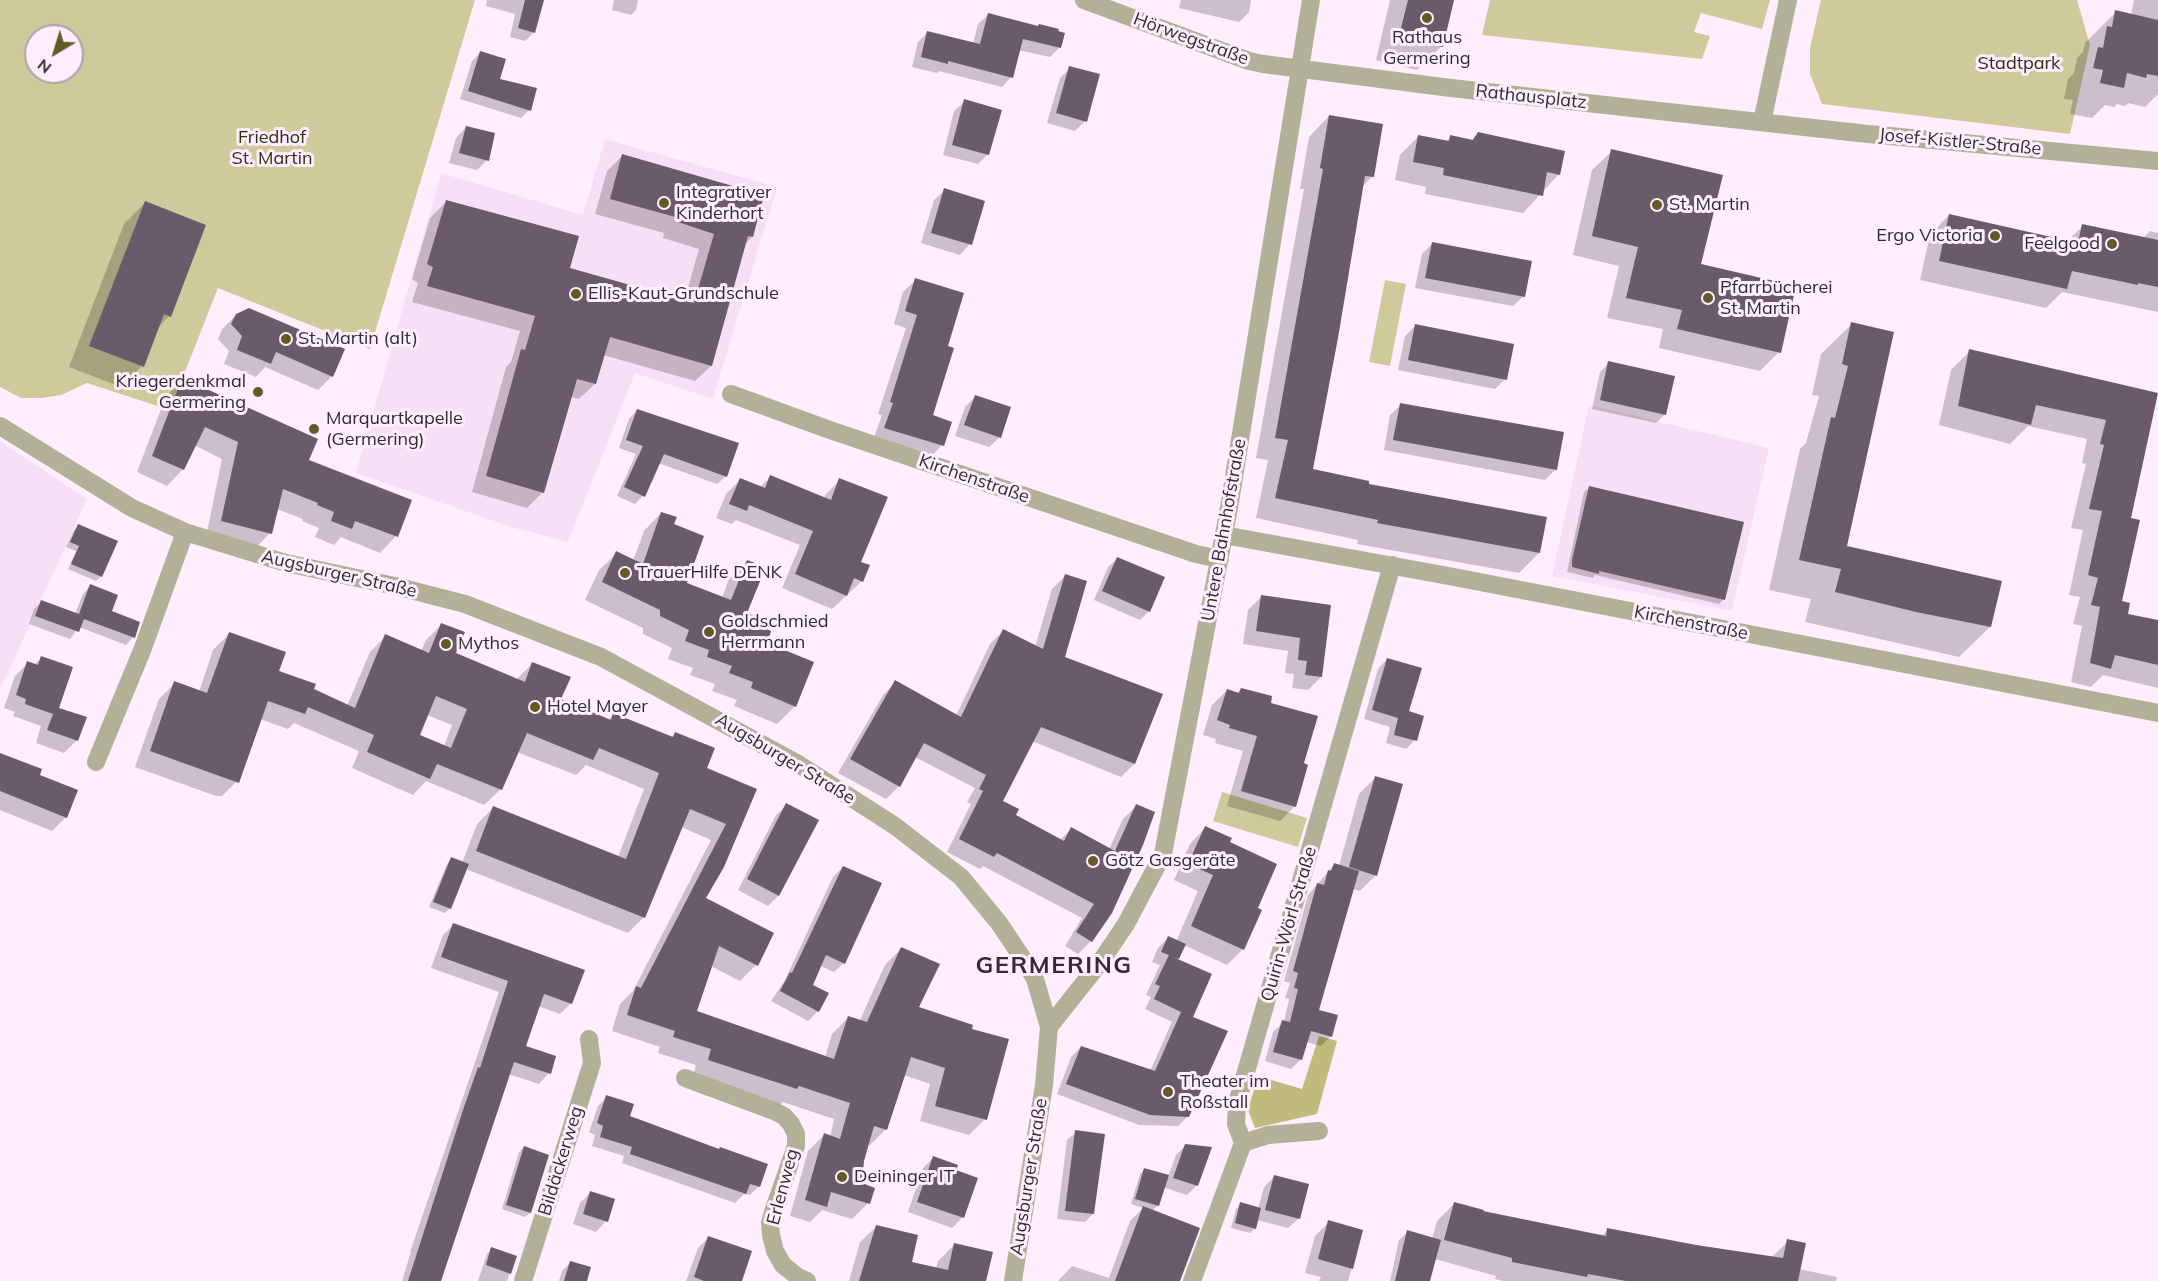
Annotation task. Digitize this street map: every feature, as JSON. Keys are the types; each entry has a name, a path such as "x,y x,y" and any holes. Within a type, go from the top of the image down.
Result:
{"street":[{"name":"Hörwegstraße","path":"1086,0 1249,62 1300,70"},
{"name":"Untere Bahnhofstraße","path":"1048,1027 1099,964 1126,924 1163,854 1220,559 1311,0"},
{"path":"1762,122 1788,0"},
{"name":"Rathausplatz","path":"1300,70 1762,122"},
{"name":"Josef-Kistler-Straße","path":"1762,122 2158,161"},
{"name":"Kirchenstraße","path":"730,394 1196,554 1220,559"},
{"name":"Augsburger Straße","path":"0,426 132,508 185,532 286,563 395,586 484,610 602,657 783,754 895,826 961,877 999,923 1035,979 1048,1027 1044,1084 1013,1281"},
{"path":"96,762 143,648 185,532"},
{"name":"Kirchenstraße","path":"1224,535 1392,565 2158,713"},
{"name":"Quirin-Wörl-Straße","path":"1243,1143 1236,1124 1237,1103 1392,565"},
{"name":"Bildäckerweg","path":"523,1281 592,1063 589,1039"},
{"name":"Erlenweg","path":"685,1078 784,1116 791,1124 796,1134 796,1146 773,1212 770,1223 771,1235 775,1251 783,1264 798,1277 807,1281"},
{"path":"1192,1281 1243,1143 1268,1135 1319,1131"}],"shaded area":[{"name":"Ellis-Kaut-Grundschule","path":"605,139 777,187 713,399 635,373 568,542 511,527 356,473 441,173 583,215"},
{"path":"1589,405 1769,448 1732,611 1552,576"},
{"path":"0,441 87,499 0,690"},
{"path":"1319,1036 1337,1041 1317,1114 1255,1128 1248,1110 1258,1076 1302,1089"}],"green space":[{"name":"Friedhof St. Martin","path":"0,0 475,0 370,349 218,288 170,410 87,383 61,395 21,398 0,387"},
{"path":"1490,0 1770,0 1762,29 1701,13 1694,32 1710,36 1702,59 1482,35"},
{"name":"Stadtpark","path":"1821,0 2077,0 2090,45 2070,134 1822,104 1810,74 1810,48"},
{"path":"1385,280 1406,284 1390,366 1369,362"},
{"path":"1222,792 1307,818 1298,847 1213,821"}],"building":[{"path":"525,0 544,0 535,33 518,28"},
{"name":"Rathaus Germering","path":"1408,0 1454,0 1443,47 1399,36"},
{"path":"2115,10 2158,20 2158,76 2147,74 2146,78 2127,73 2124,88 2100,83 2103,70 2093,68 2098,47 2103,48 2107,26 2112,27"},
{"path":"988,13 1059,29 1058,31 1065,33 1061,48 1023,39 1013,78 948,61 948,64 921,57 927,31 980,44"},
{"path":"480,51 506,59 500,79 537,88 531,111 468,91"},
{"path":"1069,66 1100,74 1087,122 1056,113"},
{"path":"964,99 1002,110 989,155 952,145"},
{"path":"1329,115 1383,124 1374,177 1365,176 1313,469 1369,481 1369,484 1547,517 1540,553 1377,523 1378,520 1275,498 1288,440 1275,438 1323,169 1320,168"},
{"path":"466,126 495,133 489,161 459,153"},
{"path":"1478,132 1565,151 1560,175 1547,172 1543,196 1443,175 1444,168 1413,162 1418,135 1449,141 1450,135 1473,140"},
{"path":"1611,149 1723,175 1701,264 1796,286 1781,353 1677,329 1682,310 1626,298 1638,247 1592,236"},
{"path":"622,154 764,195 753,237 748,236 712,366 610,337 596,384 577,379 544,493 486,476 521,349 525,350 535,316 427,286 433,267 427,264 446,200 579,236 570,268 694,303 714,234 678,222 679,218 610,199"},
{"path":"944,188 985,201 972,245 931,233"},
{"path":"145,201 206,225 171,317 164,314 144,367 89,346"},
{"path":"1949,214 2078,243 2082,224 2158,240 2158,287 2072,271 2067,289 1939,261"},
{"path":"1432,242 1532,261 1525,297 1425,278"},
{"path":"915,278 964,293 948,346 954,348 933,415 952,422 944,446 884,428 917,315 905,311"},
{"name":"St. Martin (alt)","path":"249,308 345,349 333,377 276,352 271,364 237,350 242,336 231,324 236,314"},
{"path":"1851,322 1894,332 1847,546 2002,581 1991,627 1835,592 1841,569 1799,560 1831,417 1835,418 1848,366 1842,364"},
{"path":"1415,324 1514,344 1507,380 1408,360"},
{"path":"1969,349 2158,393 2131,518 2140,520 2122,601 2130,603 2128,614 2158,620 2158,665 2115,655 2111,669 2090,663 2100,607 2091,605 2098,578 2088,575 2102,511 2089,509 2104,445 2100,444 2106,420 2036,405 2031,425 1958,406"},
{"path":"1608,361 1675,376 1666,415 1600,400"},
{"path":"182,378 318,439 309,460 412,500 398,537 355,521 352,529 331,521 334,512 283,489 272,534 221,521 238,442 205,427 184,470 152,456"},
{"path":"975,395 1011,407 1001,438 964,425"},
{"path":"1400,403 1564,432 1557,470 1393,440"},
{"path":"637,409 739,443 727,477 664,454 645,497 624,487 643,446 626,440"},
{"path":"770,475 831,500 839,478 888,497 861,562 870,565 863,582 854,578 847,596 795,574 813,531 749,505 747,511 729,504 740,478 765,488"},
{"path":"1589,486 1744,522 1725,600 1572,567"},
{"path":"661,512 677,517 674,524 704,536 687,583 731,600 747,560 766,567 747,613 752,615 749,621 771,631 767,643 814,662 796,707 751,688 753,682 729,673 732,666 707,657 709,650 685,641 689,630 660,616 660,610 602,582 616,551 643,564"},
{"path":"78,524 118,541 102,577 71,564 79,546 70,542"},
{"path":"1117,557 1165,577 1150,612 1102,591"},
{"path":"1065,574 1087,581 1065,657 1163,694 1135,764 1041,727 1003,801 1019,809 1016,815 1064,841 1071,827 1115,851 1136,804 1155,812 1143,845 1112,913 1092,942 1076,932 1094,904 997,853 994,857 959,839 983,791 979,789 986,775 924,743 900,787 850,759 895,680 961,717 1003,629 1043,649"},
{"path":"90,584 118,595 112,611 140,622 135,638 84,619 79,632 35,616 41,600 79,614"},
{"path":"1261,595 1331,605 1322,677 1305,675 1307,661 1298,660 1300,638 1256,631"},
{"path":"441,623 465,632 456,653 525,682 532,662 571,677 561,699 611,720 613,713 673,737 675,732 715,748 707,768 757,789 724,867 706,898 774,933 758,966 719,946 697,1011 834,1059 848,1016 867,1022 901,947 940,964 919,1007 973,1025 972,1029 1009,1039 987,1120 935,1106 945,1068 911,1057 887,1130 874,1126 864,1161 862,1183 875,1188 870,1204 831,1192 827,1207 805,1200 824,1133 840,1139 850,1103 799,1086 797,1089 708,1060 711,1049 673,1037 675,1031 627,1015 636,986 641,988 726,824 690,809 645,918 476,851 493,806 626,859 659,773 599,748 593,760 527,733 502,790 437,764 430,779 367,752 374,735 308,707 305,714 268,701 239,783 150,751 174,681 207,693 229,632 286,652 279,671 316,684 314,689 355,708 385,634 429,653","holes":["436,696 467,709 451,748 420,735"]},
{"path":"41,656 73,667 59,708 87,717 78,741 47,730 53,714 25,704 26,699 16,695 27,661 38,665"},
{"path":"1387,658 1422,668 1409,711 1424,716 1417,741 1394,735 1398,718 1372,710"},
{"path":"1241,688 1272,696 1271,703 1318,716 1304,763 1308,765 1296,807 1241,791 1257,736 1229,728 1230,725 1217,720 1227,689 1239,693"},
{"path":"0,753 42,769 40,775 78,790 67,818 0,791"},
{"path":"1375,776 1403,784 1377,876 1349,867"},
{"path":"786,803 819,820 779,896 747,879"},
{"path":"1205,826 1232,838 1230,842 1277,864 1258,908 1262,910 1244,950 1191,926 1213,875 1188,864"},
{"path":"451,857 469,864 451,909 433,902"},
{"path":"1334,863 1359,871 1319,1010 1338,1015 1332,1037 1311,1031 1302,1060 1273,1052 1282,1020 1290,1022 1298,989 1294,988 1298,973 1293,971 1317,883 1324,885 1328,870 1331,871"},
{"path":"843,866 882,883 845,964 826,955 813,985 829,993 819,1012 780,991 790,972 792,973"},
{"path":"453,923 585,970 572,1004 544,994 526,1046 556,1056 551,1074 514,1062 441,1281 408,1281 463,1110 478,1067 480,1068 508,981 441,957"},
{"path":"1168,936 1186,944 1179,959 1173,957 1212,974 1193,1017 1228,1031 1189,1117 1150,1115 1066,1084 1081,1046 1155,1071 1181,1012 1154,999 1160,986 1155,984 1169,955 1161,952"},
{"path":"606,1095 634,1104 630,1116 719,1149 720,1147 768,1164 760,1187 750,1184 746,1194 630,1154 632,1147 600,1137 603,1126 597,1123"},
{"path":"1075,1130 1105,1134 1094,1214 1065,1211"},
{"path":"1185,1144 1212,1147 1198,1186 1173,1178"},
{"path":"524,1146 549,1155 531,1213 506,1205"},
{"path":"933,1156 958,1165 956,1170 978,1178 964,1218 917,1202"},
{"path":"1144,1168 1169,1175 1159,1206 1135,1199"},
{"path":"1274,1175 1309,1184 1300,1219 1265,1210"},
{"path":"590,1191 615,1199 608,1222 583,1214"},
{"path":"1240,1202 1261,1208 1256,1229 1235,1223"},
{"path":"1454,1202 1483,1211 1606,1236 1607,1228 1696,1245 1783,1258 1787,1239 1806,1243 1798,1281 1626,1281 1588,1274 1587,1277 1512,1262 1512,1258 1444,1240"},
{"path":"1143,1206 1200,1228 1180,1281 1115,1281"},
{"path":"1328,1220 1363,1230 1353,1269 1318,1259"},
{"path":"876,1225 918,1235 912,1262 948,1270 954,1243 993,1252 986,1281 859,1281"},
{"path":"1407,1230 1441,1240 1430,1281 1395,1281"},
{"path":"708,1236 752,1251 742,1281 704,1281 694,1277"},
{"path":"491,1247 517,1256 511,1274 486,1265"},
{"path":"570,1261 591,1267 587,1281 564,1281"}],"place":[{"name":"Rathaus Germering","path":"1427,18"},
{"name":"Integrativer Kinderhort","path":"664,203"},
{"name":"St. Martin","path":"1657,205"},
{"name":"Ergo Victoria","path":"1995,236"},
{"name":"Feelgood","path":"2112,244"},
{"name":"Ellis-Kaut-Grundschule","path":"576,294"},
{"name":"Pfarrbücherei St. Martin","path":"1708,298"},
{"name":"St. Martin (alt)","path":"286,339"},
{"name":"Kriegerdenkmal Germering","path":"258,392"},
{"name":"Marquartkapelle (Germering)","path":"314,429"},
{"name":"TrauerHilfe DENK","path":"625,573"},
{"name":"Goldschmied Herrmann","path":"709,632"},
{"name":"Mythos","path":"446,644"},
{"name":"Hotel Mayer","path":"535,707"},
{"name":"Götz Gasgeräte","path":"1093,861"},
{"name":"Theater im Roßstall","path":"1168,1092"},
{"name":"Deininger IT","path":"842,1177"}],"district":[{"name":"GERMERING","path":"1054,966"}]}
